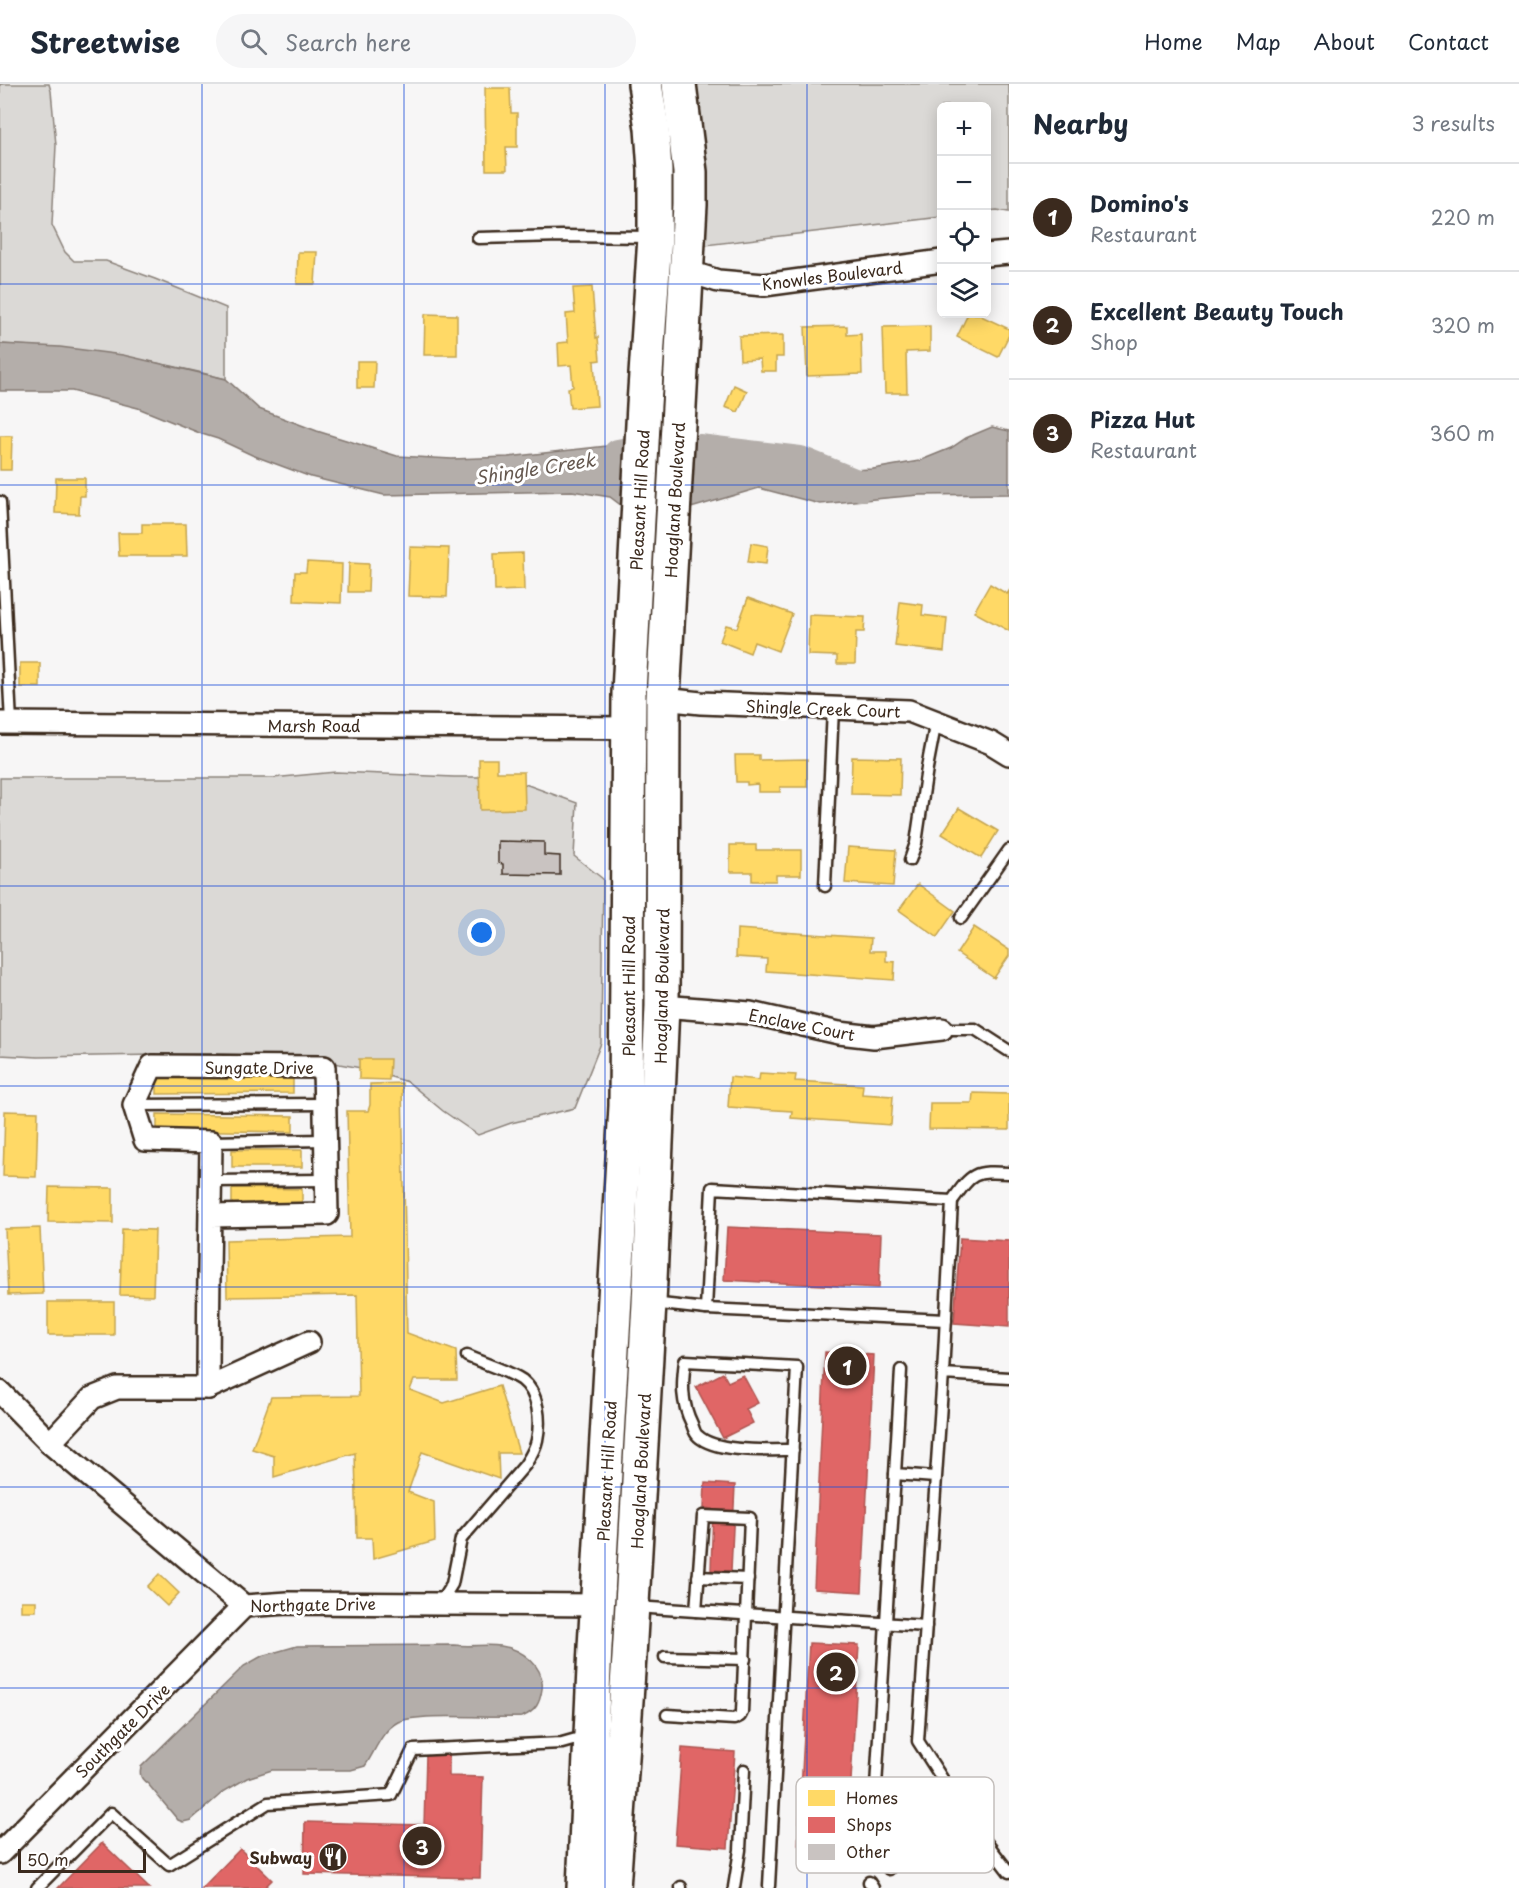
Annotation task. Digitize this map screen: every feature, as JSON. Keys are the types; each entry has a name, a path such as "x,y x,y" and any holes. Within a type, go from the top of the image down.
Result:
{"main road":[{"name":"Pleasant Hill Road","path":"584,1888 626,1106 628,728 638,505 655,237 655,170 652,128 645,84"},
{"name":"Hoagland Boulevard","path":"613,1888 649,1303 662,1006 663,699 687,271 690,172 680,84"},
{"path":"652,128 669,241 687,271"},
{"path":"632,638 643,674 651,687 663,699"},
{"path":"628,728 644,748 649,760 662,814"},
{"path":"598,1605 632,1607"}],"street":[{"path":"991,255 1009,253"},
{"name":"Knowles Boulevard","path":"687,271 718,281 764,285 937,262"},
{"name":"Shingle Creek Court","path":"663,699 701,703 909,711 991,743 1009,754"},
{"name":"Marsh Road","path":"5,723 628,728"},
{"name":"Enclave Court","path":"662,1006 750,1013 828,1031 874,1037 942,1029"},
{"name":"Sungate Drive","path":"134,1105 152,1066 324,1067 327,1214 211,1216"},
{"path":"134,1105 146,1140 211,1142 211,1216 207,1293 208,1388"},
{"path":"50,1443 92,1398 117,1388 208,1388 309,1342"},
{"name":"Northgate Drive","path":"0,1392 50,1443 244,1606 288,1602 598,1605"},
{"name":"Southgate Drive","path":"0,1853 244,1606"}],"lane":[{"path":"478,238 655,237"},
{"path":"0,502 5,723"},
{"path":"825,886 833,708"},
{"path":"910,860 916,843 936,722"},
{"path":"962,918 1009,850"},
{"path":"942,1029 975,1029 1009,1051"},
{"path":"134,1105 325,1104"},
{"path":"211,1142 326,1140"},
{"path":"941,1777 918,1741 943,1374 952,1201 969,1178 980,1173 1009,1173"},
{"path":"210,1181 327,1180"},
{"path":"706,1309 712,1188 952,1201"},
{"path":"649,1303 706,1309 946,1320"},
{"path":"440,1603 452,1584 460,1539 525,1465 537,1441 537,1406 532,1392 523,1381 511,1373 467,1356"},
{"path":"769,1886 784,1617 793,1450 797,1367 685,1361 682,1390 685,1411 698,1436 720,1446 736,1449 793,1450"},
{"path":"876,1777 901,1370"},
{"path":"943,1374 1009,1378"},
{"path":"895,1474 935,1477"},
{"path":"667,1715 734,1719 742,1712 750,1518 703,1516 696,1611"},
{"path":"698,1577 748,1579"},
{"path":"632,1607 926,1626"},
{"path":"665,1657 744,1659"},
{"path":"37,1888 111,1813 169,1865 268,1803 391,1795 413,1750 562,1743 592,1735"},
{"path":"734,1887 740,1850 744,1770"},
{"path":"994,1852 1009,1872"}],"shaded area":[{"path":"0,84 49,84 56,145 52,225 65,252 74,261 106,261 226,308 226,379 114,355 0,344"},
{"path":"688,84 1009,84 1009,212 991,211 991,102 937,102 937,217 697,246"},
{"path":"336,772 506,777 577,803 574,856 603,879 601,1043 575,1108 511,1123 478,1135 443,1111 408,1082 361,1068 296,1056 214,1054 38,1057 0,1055 0,778 272,778"}],"water":[{"path":"0,344 60,347 123,355 226,379 259,409 317,431 397,456 452,459 508,457 607,446 633,446 629,506 622,506 610,497 572,491 384,495 311,477 138,408 72,391 0,391"},
{"path":"992,427 1009,431 1009,494 919,495 820,504 759,488 691,508 683,507 686,451 754,466 826,471 873,469 919,461"},
{"path":"297,1646 501,1646 524,1655 536,1666 542,1681 541,1694 536,1706 522,1717 422,1717 398,1722 383,1736 365,1766 351,1770 272,1770 247,1778 223,1792 191,1820 183,1822 178,1820 141,1777 141,1767 244,1666 262,1656"}],"building: Homes":[{"path":"485,88 510,88 511,113 517,113 517,147 506,147 507,170 486,170"},
{"path":"298,252 317,252 315,284 297,284"},
{"path":"592,287 600,360 594,361 597,406 570,408 568,388 573,387 571,365 559,366 558,343 568,342 566,314 575,313 573,288"},
{"path":"425,314 457,315 457,355 424,355"},
{"path":"966,318 986,318 1009,329 1009,335 998,357 957,337"},
{"path":"847,326 847,335 861,334 862,374 807,376 805,327"},
{"path":"930,326 930,351 906,352 907,393 885,393 883,327"},
{"path":"783,335 783,357 776,357 776,371 761,371 760,359 740,360 739,336"},
{"path":"357,361 375,361 374,388 357,388"},
{"path":"734,385 747,391 738,412 725,407"},
{"path":"0,436 12,436 11,470 0,470"},
{"path":"56,478 85,478 85,496 80,496 79,514 55,513"},
{"path":"142,524 186,524 187,556 119,556 118,533 142,533"},
{"path":"751,543 768,546 766,564 748,562"},
{"path":"410,547 449,548 447,597 408,596"},
{"path":"523,553 524,590 495,591 494,554"},
{"path":"307,562 342,564 341,603 294,601 295,572 306,572"},
{"path":"349,563 369,564 368,592 348,592"},
{"path":"990,584 1007,594 1009,591 1009,631 974,612"},
{"path":"748,598 792,614 778,651 754,642 750,653 720,641 726,625 737,628"},
{"path":"900,602 923,605 922,615 947,618 944,652 895,646"},
{"path":"809,615 865,617 864,632 856,632 855,664 837,664 837,656 808,655"},
{"path":"20,663 40,663 40,687 20,687"},
{"path":"735,755 759,755 759,760 807,759 807,787 780,787 780,792 758,792 758,784 747,785 747,782 736,782"},
{"path":"852,757 901,758 900,795 851,794"},
{"path":"479,759 497,759 497,772 524,772 525,809 480,810"},
{"path":"959,808 998,831 981,858 942,834"},
{"path":"730,845 756,845 756,850 801,850 801,875 776,875 776,881 752,881 752,872 730,872"},
{"path":"848,847 896,850 893,886 845,883"},
{"path":"918,884 955,911 937,937 899,910"},
{"path":"974,927 1009,950 1009,956 994,978 957,953"},
{"path":"737,929 871,938 870,951 886,951 886,961 895,962 894,980 766,971 767,959 736,957"},
{"path":"359,1059 390,1059 389,1080 359,1079"},
{"path":"760,1073 796,1075 795,1081 863,1085 862,1094 893,1096 891,1125 791,1118 792,1111 728,1107 730,1077 759,1080"},
{"path":"293,1076 293,1093 157,1094 157,1077"},
{"path":"402,1083 407,1333 456,1351 457,1380 414,1380 410,1390 444,1403 499,1386 519,1453 498,1453 499,1479 422,1452 408,1492 434,1502 435,1541 373,1559 372,1538 357,1538 355,1453 274,1477 274,1456 252,1449 271,1397 359,1396 357,1295 227,1297 226,1240 350,1237 347,1111 368,1111 370,1084"},
{"path":"973,1093 1009,1094 1009,1130 929,1129 930,1103 972,1103"},
{"path":"5,1111 38,1112 36,1177 3,1176"},
{"path":"157,1114 293,1116 293,1132 157,1130"},
{"path":"232,1150 302,1150 302,1167 232,1167"},
{"path":"49,1187 113,1188 113,1223 48,1222"},
{"path":"232,1188 302,1189 302,1206 232,1205"},
{"path":"40,1228 43,1294 8,1295 5,1229"},
{"path":"122,1229 155,1230 153,1296 120,1295"},
{"path":"48,1302 114,1302 114,1335 48,1335"},
{"path":"159,1574 179,1593 167,1606 147,1587"},
{"path":"21,1601 36,1601 36,1611 21,1611"}],"building: Shops":[{"path":"727,1227 881,1234 879,1288 724,1280"},
{"path":"960,1238 1009,1241 1009,1327 954,1323"},
{"path":"825,1352 874,1355 862,1592 814,1589"},
{"path":"723,1373 728,1382 743,1375 758,1403 746,1409 753,1423 723,1438 696,1387"},
{"path":"705,1483 735,1485 731,1571 711,1570 713,1509 704,1508"},
{"path":"809,1643 859,1645 851,1777 802,1777"},
{"path":"682,1748 735,1752 728,1848 675,1844"},
{"path":"426,1755 449,1755 449,1776 483,1777 480,1878 304,1874 305,1822 424,1825"},
{"path":"102,1843 149,1888 58,1888"},
{"path":"240,1849 272,1880 264,1888 202,1888"}],"building: Other":[{"path":"498,841 544,842 544,855 560,856 560,875 503,874 503,864 498,863"}],"waterway":[{"name":"Shingle Creek","path":"618,454 639,450 699,449 800,461 861,486"}],"place":[{"name":"Domino's","path":"847,1366"},
{"name":"Excellent Beauty Touch","path":"836,1672"},
{"name":"Pizza Hut","path":"422,1846"},
{"name":"Subway","path":"333,1857"}]}
